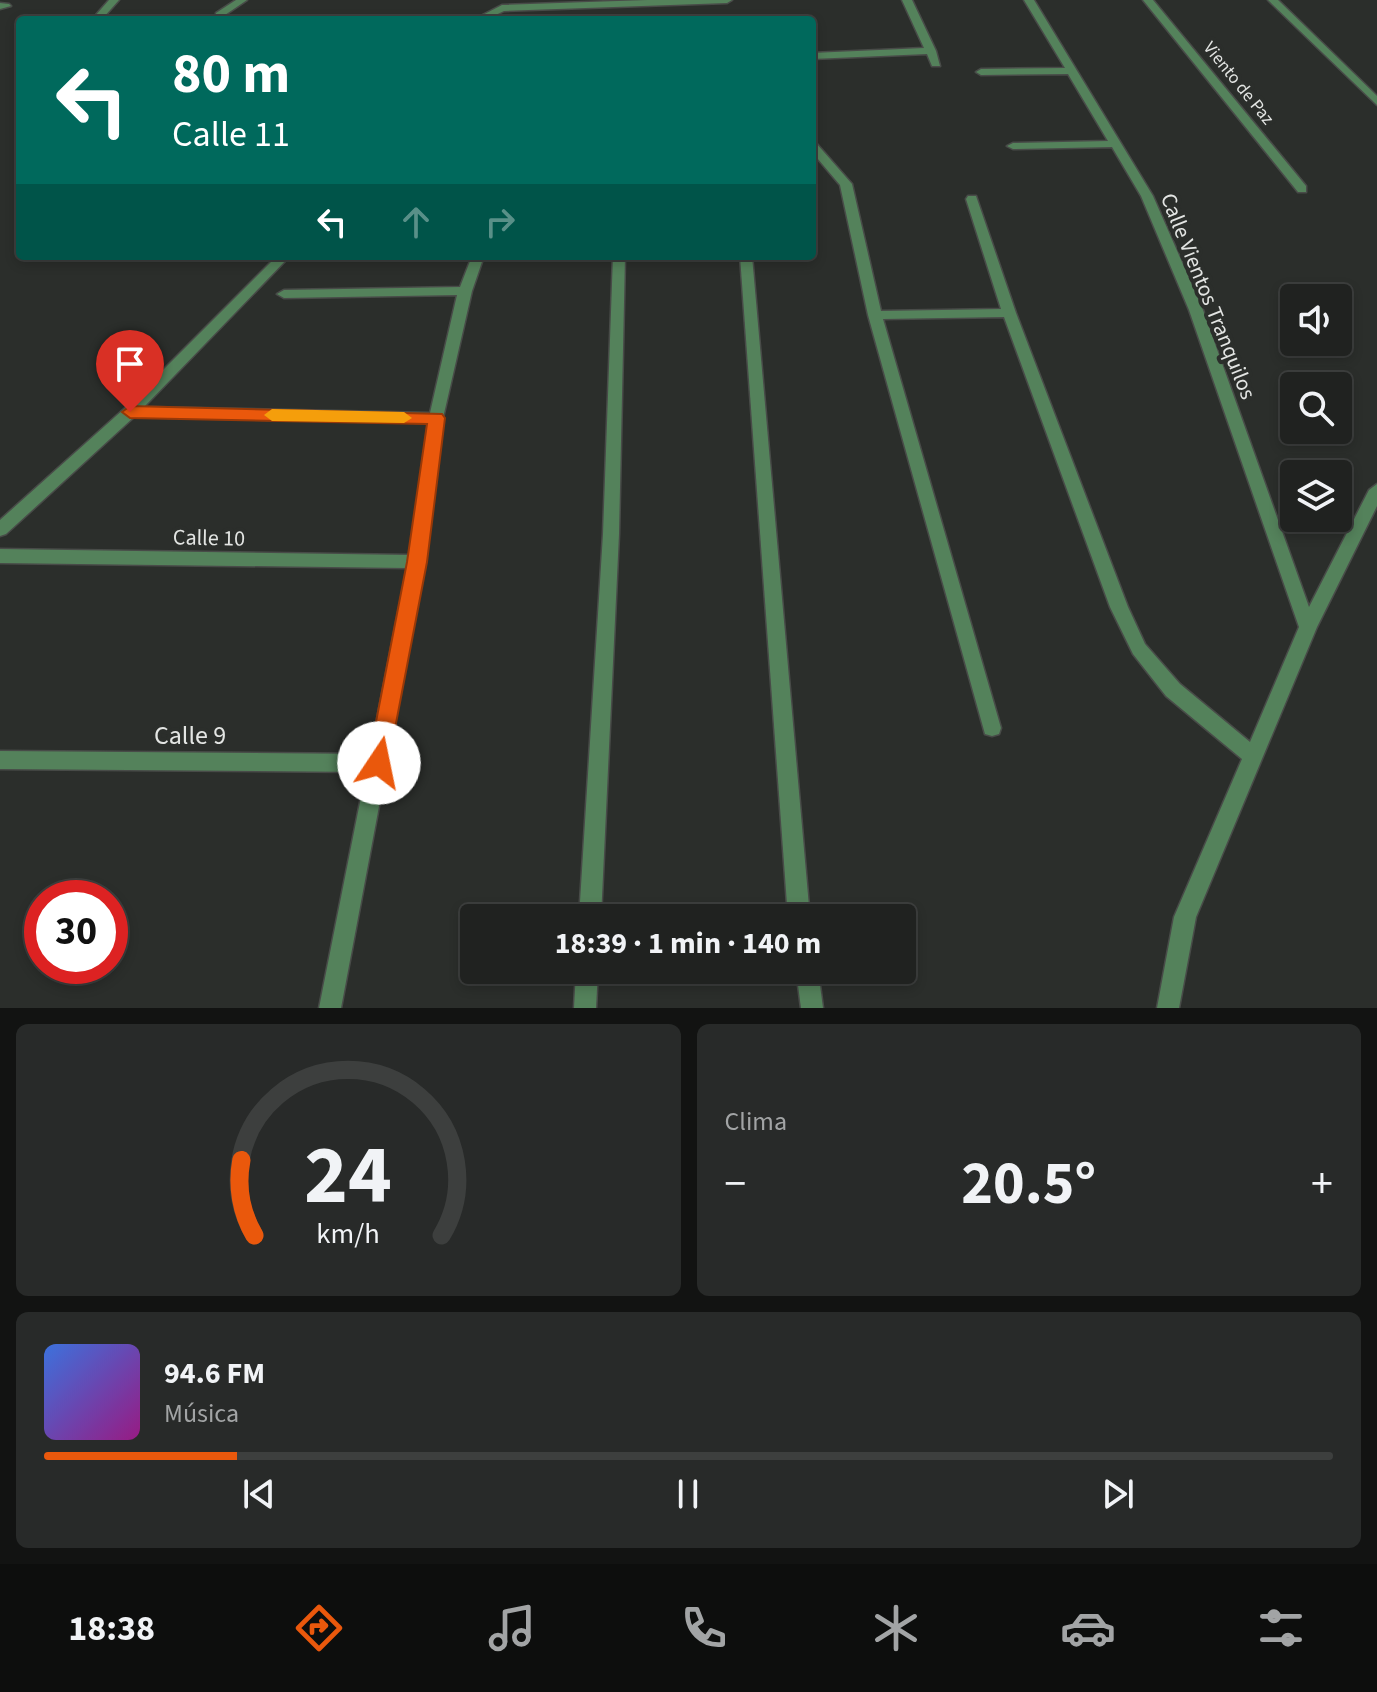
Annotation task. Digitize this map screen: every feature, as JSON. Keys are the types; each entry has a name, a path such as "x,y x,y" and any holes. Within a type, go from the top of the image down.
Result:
{"street":[{"path":"100,16 114,0"},
{"path":"219,15 242,0"},
{"path":"486,16 502,8 727,0"},
{"path":"907,0 936,64"},
{"name":"Calle Vientos Tranquilos","path":"1029,0 1147,196 1196,310 1308,627"},
{"name":"Viento de Paz","path":"1148,0 1302,189"},
{"path":"1273,0 1377,102"},
{"path":"816,56 931,51"},
{"path":"981,72 1072,71"},
{"path":"1013,146 1115,144"},
{"path":"816,150 846,184 875,315 992,728"},
{"path":"972,199 1009,313 1119,607 1139,649 1173,690 1253,756"},
{"path":"0,530 130,412 280,260"},
{"path":"330,1008 417,562 436,418 465,291 477,260"},
{"path":"591,904 611,534 619,260"},
{"path":"746,260 798,904"},
{"path":"284,294 465,291"},
{"path":"875,315 1009,313"},
{"path":"130,412 436,418"},
{"path":"1168,1008 1185,917 1308,627 1377,490"},
{"name":"Calle 10","path":"0,556 417,562"},
{"name":"Calle 9","path":"0,760 379,763"},
{"path":"585,1008 586,984"},
{"path":"809,984 812,1008"}],"slow traffic":[{"path":"272,415 404,418"}],"route":[{"path":"130,412 436,418 417,562 379,763"}]}
